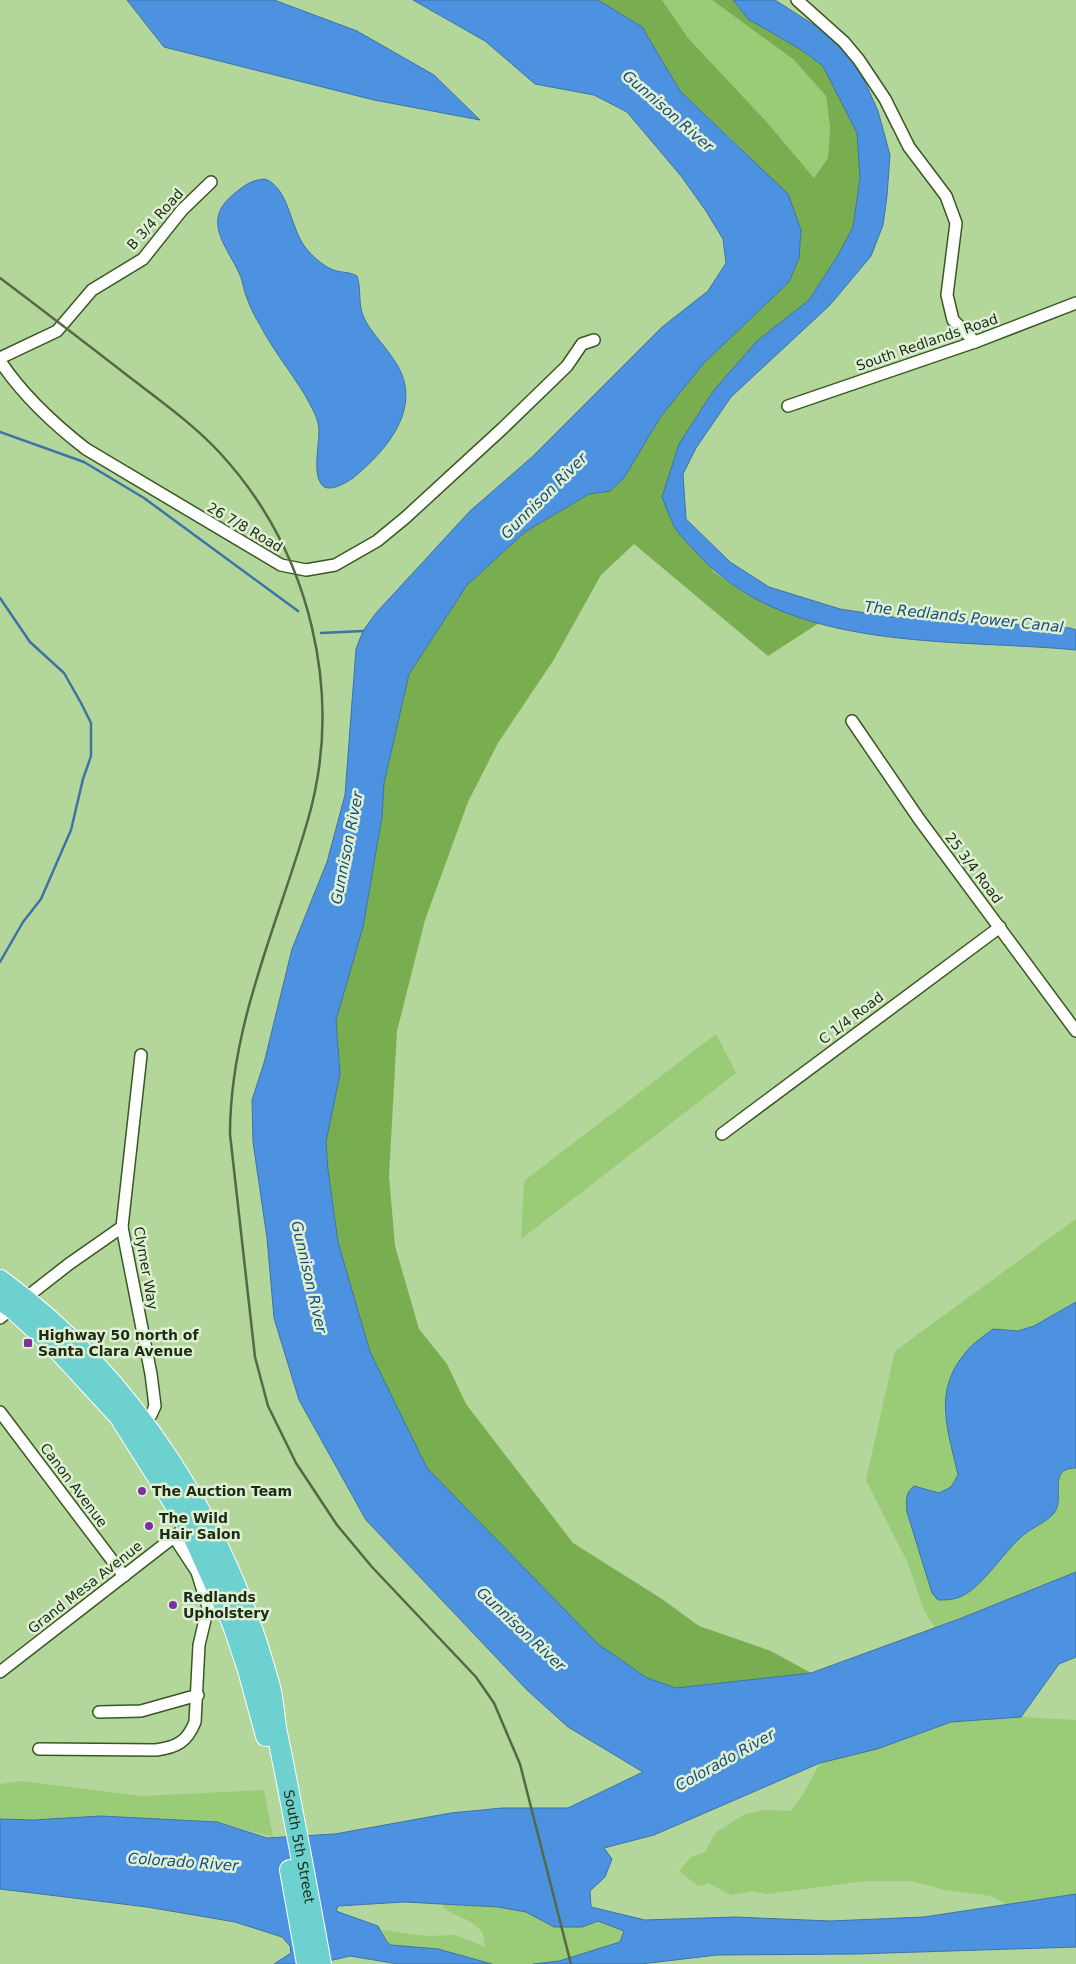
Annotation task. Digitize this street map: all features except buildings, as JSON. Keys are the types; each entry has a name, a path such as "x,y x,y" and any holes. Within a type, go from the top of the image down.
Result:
{"highway":[{"path":"0,1280 10,1306 72,1340 132,1418 186,1502 199,1508"},
{"path":"123,1408 143,1421 199,1508 246,1609 270,1688 271,1732"},
{"path":"123,1408 181,1532 233,1625 271,1732"},
{"path":"181,1532 208,1540 241,1616 257,1668 270,1688"},
{"name":"South 5th Street","path":"271,1732 321,1964"},
{"name":"South 5th Street","path":"284,1792 307,1964"}],"street":[{"path":"797,0 844,42 859,60 885,99 909,146 946,196 956,223 947,294 952,320 975,342"},
{"name":"B 3/4 Road","path":"0,359 57,332 92,290 143,259 182,210 211,182"},
{"name":"South Redlands Road","path":"788,406 975,342 1076,303"},
{"name":"26 7/8 Road","path":"0,359 35,401 86,449 272,561 281,565 306,570 335,565 378,541 503,428 567,366 582,344 594,340"},
{"name":"25 3/4 Road","path":"852,721 919,819 1076,1031"},
{"name":"C 1/4 Road","path":"722,1134 1000,927"},
{"name":"Clymer Way","path":"141,1055 122,1227 155,1406 151,1415 143,1421"},
{"path":"10,1306 122,1227"},
{"name":"Canon Avenue","path":"0,1412 124,1576"},
{"path":"38,1749 156,1750 173,1747 182,1743 190,1733 195,1722 198,1695 199,1645 208,1607 197,1572 181,1532"},
{"name":"Grand Mesa Avenue","path":"2,1666 181,1532"},
{"path":"99,1712 141,1711 198,1695"}],"green space":[{"path":"598,0 662,0 688,38 765,120 814,178 828,158 830,128 826,96 793,59 712,0 733,0 748,19 800,49 823,66 857,133 860,178 853,227 837,257 809,300 757,341 662,497 714,572 744,593 770,606 819,623 768,656 634,544 601,575 553,661 498,743 468,802 425,920 397,1031 389,1176 395,1246 419,1329 447,1364 466,1404 573,1543 662,1599 699,1626 771,1651 811,1673 676,1688 647,1678 598,1644 427,1468 370,1352 338,1242 326,1142 331,1109 336,1020 363,927 382,817 384,783 409,674 467,585 525,532 589,494 610,491 624,478 661,416 704,363 789,282 799,259 801,230 746,153 680,91 642,27"},
{"path":"662,0 712,0 793,59 826,96 830,128 828,158 814,178 765,120 688,38"},
{"path":"716,1034 736,1073 521,1239 524,1181"},
{"path":"1076,1219 1076,1302 1034,1326 1018,1331 993,1329 944,1413 958,1475 951,1487 939,1493 970,1591 1020,1537 1047,1520 1054,1513 1058,1500 1059,1478 1067,1469 1076,1468 1076,1572 935,1628 924,1610 907,1561 866,1480 895,1351"},
{"path":"1021,1717 1076,1720 1076,1894 1006,1904 991,1896 945,1890 911,1881 865,1881 767,1894 753,1891 731,1895 708,1883 698,1886 679,1871 691,1857 705,1852 715,1833 745,1814 764,1810 791,1811 804,1793 820,1763 877,1749 951,1722"},
{"path":"22,1781 141,1796 264,1790 273,1837 217,1822 101,1816 33,1820 0,1819 0,1784"},
{"path":"441,1904 518,1909 582,1927 598,1921 624,1930 620,1942 559,1961 533,1964 492,1964 438,1949 391,1945 387,1942 382,1930 426,1936 456,1935 485,1947 483,1934 477,1926 450,1912"}],"water":[{"path":"127,0 274,0 357,31 434,75 480,120 374,100 164,47"},
{"path":"413,0 598,0 642,27 680,91 788,194 801,230 799,258 789,282 704,363 661,416 624,478 610,491 589,494 525,532 467,585 409,674 384,783 382,817 363,927 336,1020 340,1074 326,1142 338,1242 370,1352 427,1468 598,1644 647,1678 676,1688 811,1673 959,1619 1076,1572 1076,1657 1059,1664 1021,1717 951,1722 877,1749 820,1763 654,1835 604,1848 612,1859 605,1877 590,1891 591,1907 645,1920 735,1917 830,1921 924,1917 1076,1894 1076,1947 856,1954 717,1955 641,1964 533,1964 559,1961 620,1942 624,1931 598,1921 582,1927 554,1927 526,1912 498,1907 404,1902 338,1906 336,1911 378,1926 387,1942 391,1945 438,1949 492,1964 398,1964 350,1956 316,1964 274,1964 291,1953 290,1946 282,1937 235,1922 147,1907 0,1889 0,1819 33,1820 101,1816 217,1822 267,1838 335,1834 451,1813 502,1808 568,1808 643,1772 568,1727 527,1690 366,1520 299,1400 274,1318 267,1238 253,1142 252,1100 264,1063 292,949 327,862 345,795 356,649 363,631 376,613 470,511 532,457 662,327 708,291 726,263 723,239 706,211 681,176 627,112 594,95 535,84 485,41"},
{"path":"733,0 775,0 831,36 848,53 865,82 878,111 890,155 887,196 883,225 871,256 830,305 731,397 696,448 683,474 686,519 730,562 769,587 840,609 892,617 1070,628 1076,630 1076,650 925,641 873,635 822,624 775,608 732,584 695,551 675,528 662,497 679,444 714,390 757,341 809,300 837,257 853,227 860,178 857,133 823,66 800,49 748,19"},
{"path":"265,179 273,184 284,199 300,239 310,253 331,269 357,276 361,309 365,320 396,363 404,379 406,396 404,411 389,441 366,467 353,478 330,488 323,486 317,473 319,430 314,412 254,315 240,276 219,232 219,213 225,203 245,185 256,180"},
{"path":"1076,1302 1076,1468 1067,1469 1059,1478 1057,1507 1051,1517 1020,1538 982,1580 966,1594 950,1600 938,1600 932,1593 907,1512 906,1501 909,1491 914,1486 939,1493 951,1487 958,1475 947,1426 946,1411 946,1396 955,1367 969,1349 993,1329 1018,1331 1034,1326"}],"waterway":[{"path":"0,432 84,462 144,498 298,611"},
{"path":"0,598 30,642 64,673 91,723 91,756 83,779 71,830 41,899 23,922 0,962"},
{"path":"321,633 363,631"}],"railway":[{"path":"0,278 189,423 220,453 251,492 277,535 298,580 312,627 320,676 322,725 318,774 307,823 246,1015 232,1094 230,1134 255,1357 268,1406 296,1463 337,1525 372,1567 476,1677 494,1703 520,1764 571,1964"}],"place":[{"name":"Highway 50 north of Santa Clara Avenue","path":"28,1343"},
{"name":"The Auction Team","path":"142,1491"},
{"name":"The Wild Hair Salon","path":"149,1526"},
{"name":"Redlands Upholstery","path":"173,1605"}],"water label":[{"name":"Gunnison River","path":"668,111"},
{"name":"Gunnison River","path":"544,496"},
{"name":"The Redlands Power Canal","path":"964,617"},
{"name":"Gunnison River","path":"347,848"},
{"name":"Gunnison River","path":"309,1277"},
{"name":"Gunnison River","path":"521,1629"},
{"name":"Colorado River","path":"725,1760"},
{"name":"Colorado River","path":"183,1862"}]}
